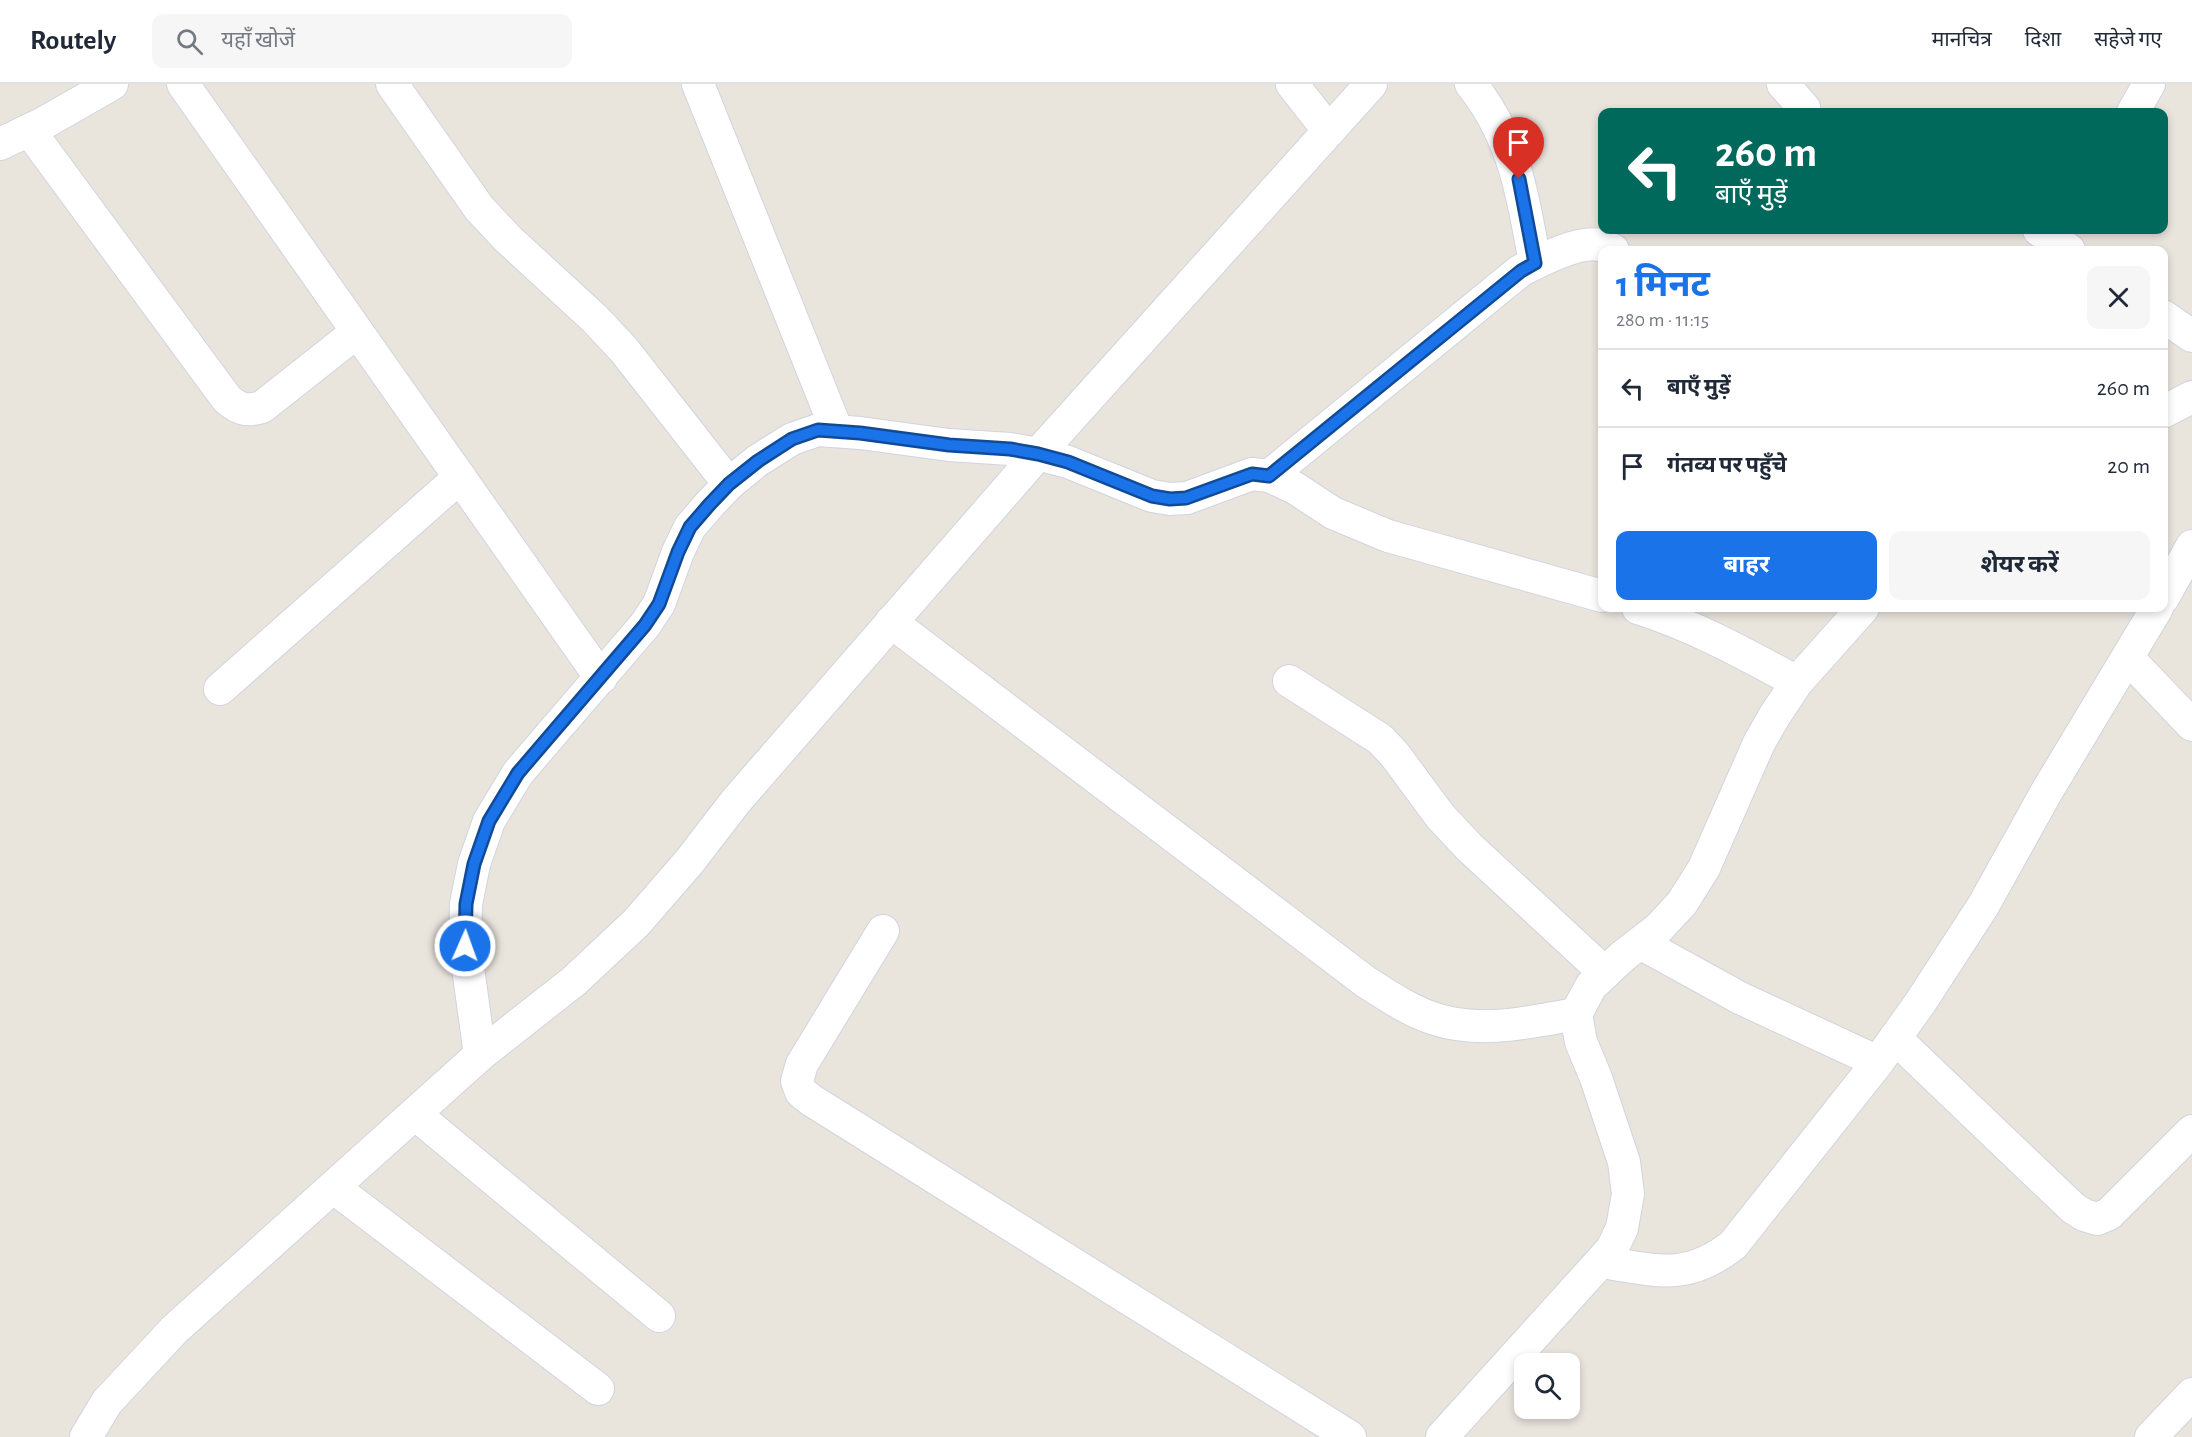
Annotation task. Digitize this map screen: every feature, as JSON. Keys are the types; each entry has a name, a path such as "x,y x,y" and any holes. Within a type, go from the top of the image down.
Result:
{"street":[{"path":"0,144 112,84"},
{"path":"183,84 601,678"},
{"path":"392,84 479,208 508,239 595,319 630,358 729,484"},
{"path":"698,84 837,431"},
{"path":"1292,84 1329,131"},
{"path":"86,1437 107,1402 175,1329 480,1055 574,981 636,924 689,862 736,801 1038,454 1371,84"},
{"path":"1471,84 1492,113 1515,165 1535,263"},
{"path":"1783,84 1804,108"},
{"path":"2135,108 2149,84"},
{"path":"29,130 227,399 239,408 249,411 262,407 357,332"},
{"path":"1269,476 1521,271 1557,252 1612,241"},
{"path":"2168,319 2192,336"},
{"path":"2168,409 2192,397"},
{"path":"480,1055 465,946 466,904 474,864 489,821 518,773 645,625 659,604 690,527 729,484 758,461 792,439 818,430 949,445 1010,449 1068,462 1152,496 1170,499 1186,498 1252,474 1269,476 1294,488 1332,513 1388,536 1598,595"},
{"path":"220,689 459,477"},
{"path":"2168,589 2192,546"},
{"path":"1649,612 1726,643 1797,682"},
{"path":"1443,1437 1601,1262 1612,1249 1622,1228 1628,1194 1624,1162 1596,1078 1581,1042 1576,1014 1591,986 1658,929 1682,903 1704,868 1759,743 1797,682 1859,612"},
{"path":"1601,1262 1663,1271 1684,1270 1704,1265 1734,1245 1886,1050 1983,906 2047,791 2155,612"},
{"path":"891,622 1366,982 1399,1003 1436,1019 1466,1025 1502,1026 1576,1014"},
{"path":"2127,658 2192,725"},
{"path":"1289,681 1380,739 1402,763 1440,816 1469,847 1605,973"},
{"path":"883,931 802,1064 796,1081 801,1092 1350,1437"},
{"path":"1640,943 1740,998 1886,1050 2073,1208 2097,1220 2109,1214 2192,1131"},
{"path":"415,1114 659,1316"},
{"path":"333,1187 598,1389"},
{"path":"2151,1437 2192,1394"}],"route":[{"path":"465,946 466,904 474,864 489,821 518,773 645,625 659,604 690,527 729,484 758,461 792,439 818,430 949,445 1010,449 1038,454 1068,462 1152,496 1170,499 1186,498 1235,478 1252,474 1269,476 1521,271 1535,263 1519,179"}]}
